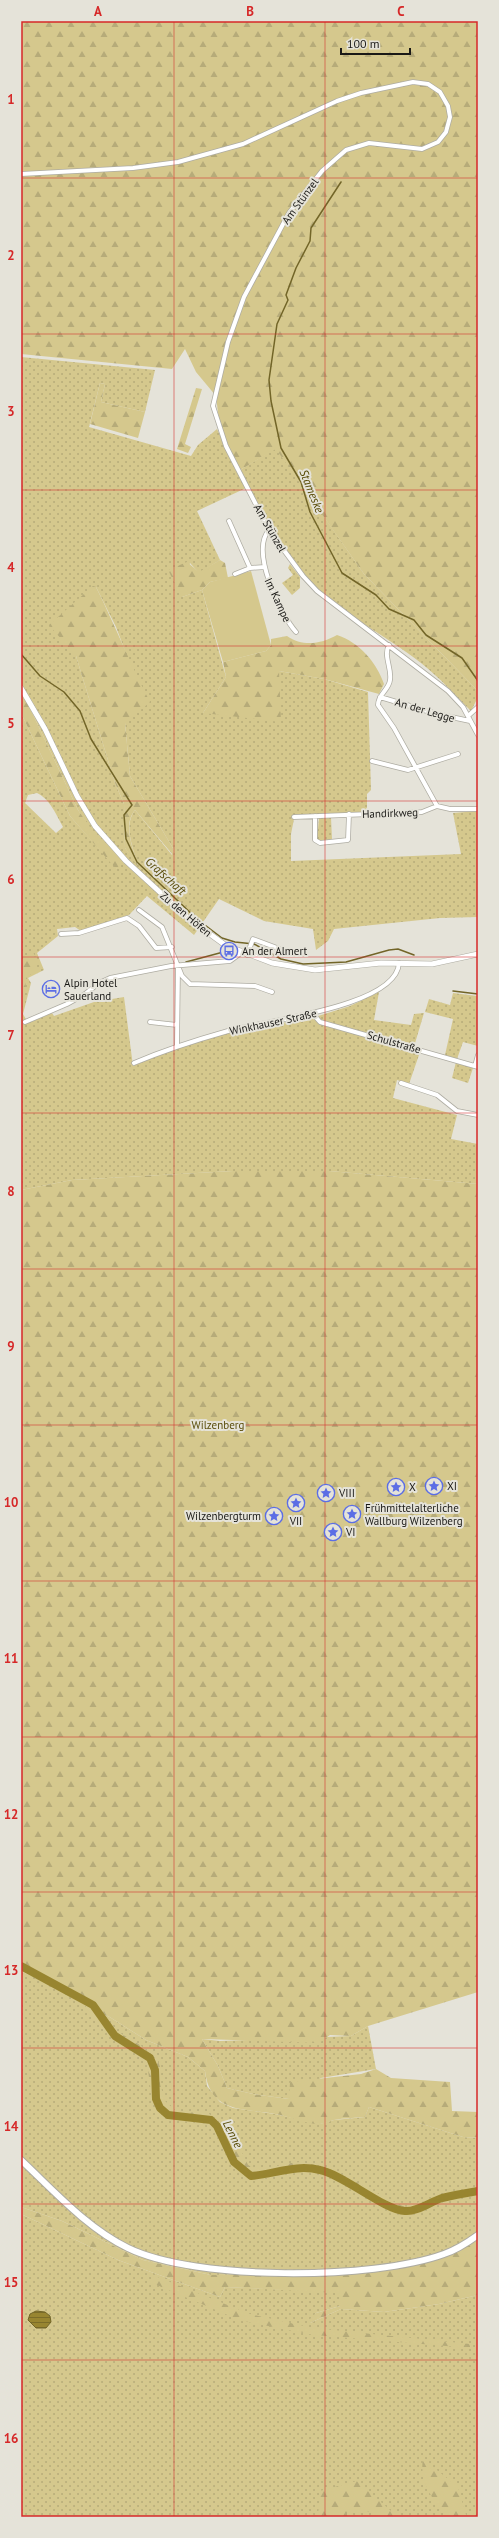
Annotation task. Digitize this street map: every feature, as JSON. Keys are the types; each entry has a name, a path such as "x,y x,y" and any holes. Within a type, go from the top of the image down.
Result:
{"main road":[{"path":"21,2160 93,2226 115,2242 147,2256 195,2268 292,2272 380,2267 417,2262 444,2254 478,2235"}],"street":[{"name":"Am Stünzel","path":"21,174 134,168 208,155 243,144 345,98 402,83 416,82 428,84 438,89 444,97 449,109 449,120 443,136 435,144 416,150 378,143 364,144 346,150 331,161 289,213 245,292 219,377 214,396 213,411 226,446 269,530 309,584 448,691 468,716 478,735"},
{"path":"229,521 250,568"},
{"name":"Im Kampe","path":"269,530 264,540 267,577 278,605 296,632"},
{"name":"Im Kampe","path":"235,574 250,568 265,567"},
{"path":"389,645 386,652 390,668 390,682 380,697 379,707 394,728 437,806"},
{"name":"Zu den Höfen","path":"21,688 40,718 86,812 109,843 188,918 212,937 241,953 278,965 311,970 399,963 435,964 478,954"},
{"name":"An der Legge","path":"380,697 437,714 470,721"},
{"path":"468,716 478,707"},
{"path":"372,762 399,769 417,769 458,754"},
{"name":"Handirkweg","path":"294,817 422,812 437,806 450,809 478,809"},
{"name":"Handirkweg","path":"315,816 315,840 318,843 348,840 349,814"},
{"path":"139,910 160,925 172,947 182,976 190,984 255,986 272,992"},
{"path":"61,934 79,933 127,918 134,921 144,931 156,948 172,947"},
{"path":"248,955 253,939 288,952"},
{"path":"25,1022 82,996 102,981 178,965 230,961 241,953"},
{"name":"Winkhauser Straße","path":"134,1063 177,1046 251,1025 313,1014 350,1002 382,986 396,974 399,963"},
{"path":"177,1046 178,965"},
{"name":"Schulstraße","path":"313,1014 320,1022 476,1067"},
{"path":"150,1022 177,1025"},
{"path":"476,1067 478,1055"},
{"path":"401,1084 437,1095 459,1112 478,1116"}],"green space":[{"path":"21,21 478,21 478,691 364,574 276,449 240,470 227,444 219,421 216,396 196,372 185,349 172,369 21,354"},
{"path":"21,357 155,370 145,412 101,402 105,384 100,383 89,427 191,456 198,445 217,429 246,488 197,511 220,560 199,573 190,563 182,597 202,590 226,677 203,713 279,671 324,679 368,692 371,790 367,794 367,815 331,817 332,840 320,841 317,839 319,818 294,819 291,834 291,861 461,854 453,813 478,811 478,917 440,918 334,929 328,941 316,950 313,929 264,921 219,899 194,935 147,896 129,915 81,931 75,927 57,929 58,936 37,953 44,970 28,978 31,983 23,1014 28,1023 52,1013 54,1016 94,1002 124,997 133,1066 178,1047 237,1031 315,1017 350,1006 379,992 374,1020 411,1025 414,1014 424,1013 413,1050 420,1052 409,1084 397,1080 393,1098 457,1115 451,1139 478,1144 478,1184 329,1171 233,1171 72,1180 21,1190 21,713 70,816 117,869 78,810 27,702 21,695","holes":["96,587 116,627 130,664 125,723 130,776 174,850 172,855 135,810 131,816 129,830 138,865 125,848 124,804 115,783 76,656","37,793 46,799 56,813 63,827 56,833 25,803 28,795"]},
{"path":"100,383 105,384 101,402 145,412 138,438 90,424"},
{"path":"196,388 202,389 185,444 191,447 188,453 177,449"},
{"path":"276,448 364,574 478,691 478,697 471,711 428,668 323,594 310,583 289,558 270,530 240,470"},
{"path":"220,560 225,563 228,578 210,582 202,590 182,597 168,570 187,562 199,572"},
{"path":"290,564 300,577 300,588 292,595 282,583 293,575 288,568"},
{"path":"251,571 271,645 266,651 223,662 202,590 210,582"},
{"path":"93,586 96,587 150,702 125,723 130,776 174,850 173,855 135,810 131,816 129,830 138,867 125,848 124,804 115,783 76,656 49,625"},
{"path":"337,635 345,638 360,648 377,668 384,684 379,694 324,679 279,671 281,722 203,713 226,677 223,662 266,651 271,645 271,639 287,636 299,642 312,643"},
{"path":"21,695 27,702 78,810 95,834 123,863 116,869 70,816 21,713"},
{"path":"33,952 36,958 37,970 26,978 24,1006 21,1007 21,962"},
{"path":"453,993 477,996 478,1046 463,1042 457,1059 445,1055 453,1019 425,1012 429,999 450,1005"},
{"path":"456,1062 473,1068 468,1083 452,1078"},
{"name":"Wilzenberg","path":"233,1171 329,1171 478,1184 478,1992 368,2026 351,2036 330,2035 319,2043 202,2039 218,2066 227,2088 253,2094 289,2099 290,2082 361,2074 376,2069 391,2078 450,2082 452,2111 478,2112 478,2138 463,2137 369,2107 365,2117 338,2119 320,2124 308,2123 280,2115 230,2106 213,2095 208,2085 205,2071 188,2057 146,2040 108,2016 98,2014 115,2030 140,2045 158,2061 161,2070 160,2084 165,2101 177,2112 208,2113 231,2136 241,2150 248,2165 255,2168 270,2168 299,2162 319,2166 345,2176 407,2208 421,2201 478,2187 478,2194 445,2201 425,2210 405,2214 383,2206 326,2174 294,2170 270,2178 252,2178 232,2165 215,2127 201,2123 179,2121 168,2118 160,2113 152,2096 145,2057 123,2045 104,2030 81,2000 21,1971 21,1190 72,1180"},
{"path":"21,1971 81,2000 91,2012 108,2016 146,2040 188,2057 205,2071 207,2086 220,2102 233,2108 275,2114 320,2124 334,2120 365,2117 369,2107 463,2137 478,2138 478,2239 444,2257 402,2268 309,2274 211,2275 143,2260 62,2221 21,2207"},
{"path":"368,2026 376,2069 321,2078 289,2099 253,2094 227,2088 218,2066 202,2039 220,2041 351,2036"},
{"path":"21,2207 62,2221 143,2260 211,2275 309,2274 402,2268 444,2257 478,2239 478,2295 439,2304 384,2312 341,2309 310,2323 307,2322 316,2313 340,2306 340,2293 225,2287 220,2297 118,2260 21,2214"},
{"path":"21,2214 118,2260 220,2297 225,2287 340,2292 340,2306 316,2313 310,2323 341,2309 384,2312 439,2304 478,2295 478,2517 21,2517"},
{"path":"155,2276 250,2314 313,2328 470,2344 470,2348 314,2335 242,2321 152,2283"},
{"path":"423,2459 458,2487 466,2515 478,2512 478,2517 446,2517 432,2497 425,2483 422,2467"},
{"path":"357,2481 391,2511 406,2517 381,2517 366,2511 347,2513 347,2517 318,2517 320,2491"}],"shaded area":[{"path":"36,2311 45,2312 50,2316 51,2322 46,2328 36,2328 28,2320 30,2314"}],"waterway":[{"name":"Stameske","path":"341,182 311,228 310,241 296,268 286,295 288,300 277,324 269,380 271,401 281,448 301,482 310,512 342,573 376,595 389,609 414,620 426,635 462,658 478,681"},
{"name":"Grafschaft","path":"21,654 40,676 64,692 80,711 91,739 132,805 124,815 126,839 137,862 197,919 222,938 235,942 254,944 281,959 303,964 346,962 389,950 398,949 414,955"},
{"path":"186,962 227,951"},
{"name":"Grafschaft","path":"453,991 478,994"},
{"name":"Lenne","path":"21,1966 93,2005 115,2036 150,2058 155,2070 156,2099 160,2108 168,2115 211,2120 217,2126 234,2162 251,2176 302,2168 320,2170 340,2178 386,2205 405,2211 419,2208 442,2198 478,2191"}],"place":[{"name":"An der Almert","path":"229,951"},
{"name":"Alpin Hotel Sauerland","path":"51,989"},
{"name":"XI","path":"434,1486"},
{"name":"X","path":"396,1487"},
{"name":"VIII","path":"326,1493"},
{"name":"VII","path":"296,1503"},
{"name":"Frühmittelalterliche Wallburg Wilzenberg","path":"352,1514"},
{"name":"Wilzenbergturm","path":"274,1516"},
{"name":"VI","path":"333,1532"}]}
